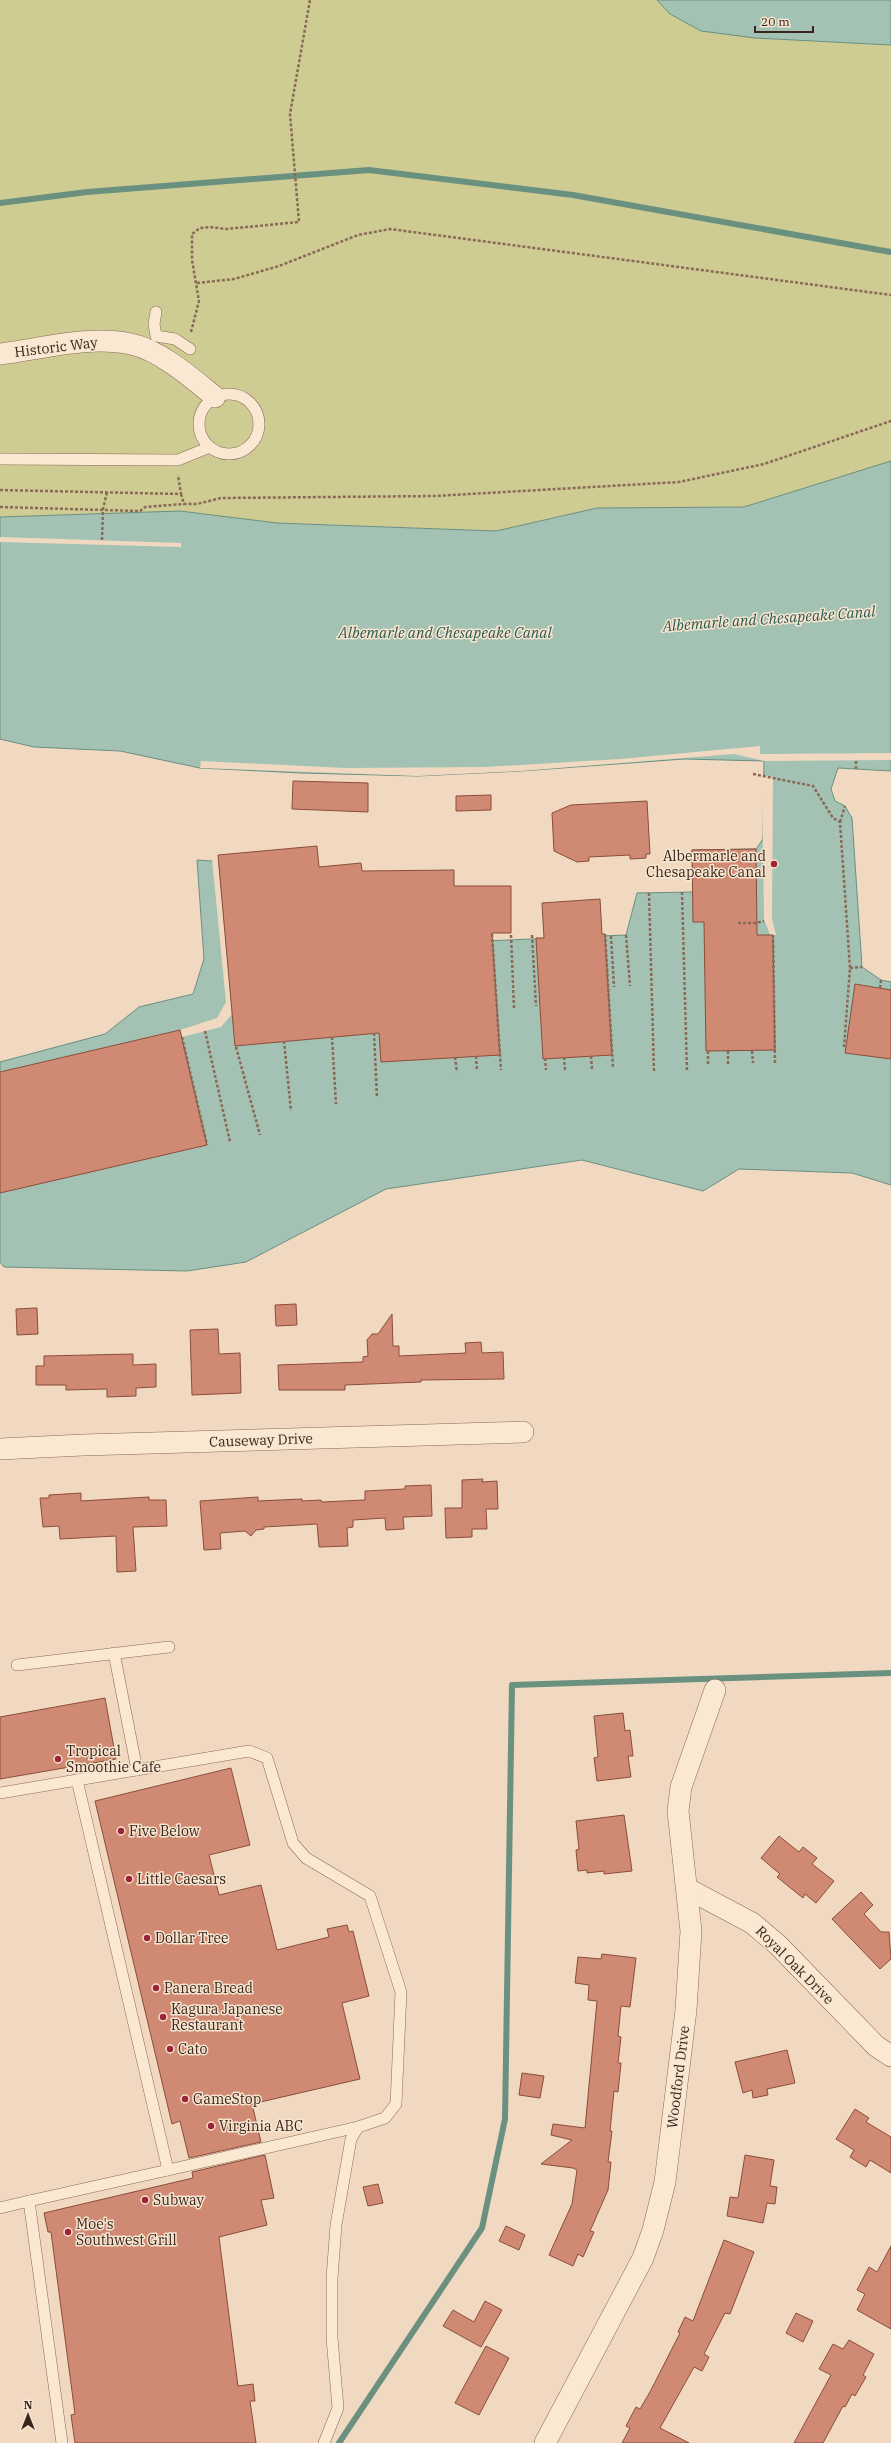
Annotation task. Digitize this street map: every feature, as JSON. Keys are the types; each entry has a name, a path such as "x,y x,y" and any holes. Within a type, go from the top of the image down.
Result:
{"street":[{"name":"Historic Way","path":"0,354 93,341 131,344 165,359 215,397"},
{"name":"Causeway Drive","path":"0,1450 83,1445 523,1432"},
{"name":"Woodford Drive","path":"545,2443 615,2315 643,2258 653,2230 669,2153 686,2010 691,1931 688,1889 682,1849 679,1803 681,1788 715,1690"},
{"name":"Royal Oak Drive","path":"688,1889 752,1923 778,1945 871,2041 891,2056"}],"lane":[{"path":"156,312 154,324 156,336 175,339 190,349"},
{"path":"225,394 236,394 245,398 258,414 260,424 256,438 246,450 226,454 210,447 200,432 199,422 206,404 215,397 225,394"},
{"path":"0,459 178,460 210,447"},
{"path":"17,1665 169,1647"},
{"path":"114,1653 137,1770"},
{"path":"0,1793 249,1751 267,1758 293,1843 306,1858 370,1896 401,1992 396,2104 385,2118 358,2127 0,2208"},
{"path":"76,1780 168,2170"},
{"path":"324,2443 338,2408 332,2338 332,2278 336,2225 351,2139 358,2127"},
{"path":"29,2201 62,2443"}],"path":[{"path":"190,349 189,338 199,301 192,260 192,234 200,228 210,226 226,229 300,222 290,114 310,0"},
{"path":"197,283 234,279 278,266 358,235 390,229 891,295"},
{"path":"0,507 60,510 103,509 140,511 145,507 196,504 221,498 435,496 680,482 764,464 891,421"},
{"path":"178,460 180,494 184,504"},
{"path":"0,490 180,494"},
{"path":"102,540 103,509 106,492"},
{"path":"856,760 856,769"},
{"path":"754,774 813,786 833,818 840,822"},
{"path":"844,1046 850,968 840,822 845,806"},
{"path":"682,892 687,1072"},
{"path":"649,893 654,1072"},
{"path":"738,923 754,923 764,921"},
{"path":"492,934 501,1070"},
{"path":"605,934 613,1068"},
{"path":"511,935 514,1008"},
{"path":"532,935 536,1006"},
{"path":"626,935 630,986"},
{"path":"773,935 775,1063"},
{"path":"611,936 614,987"},
{"path":"850,968 862,968"},
{"path":"880,988 881,980"},
{"path":"205,1031 230,1142"},
{"path":"374,1033 377,1098"},
{"path":"182,1037 207,1144"},
{"path":"332,1037 336,1104"},
{"path":"284,1041 291,1111"},
{"path":"236,1048 260,1135"},
{"path":"708,1051 708,1064"},
{"path":"728,1051 728,1064"},
{"path":"752,1051 753,1063"},
{"path":"476,1056 478,1071"},
{"path":"591,1056 592,1069"},
{"path":"455,1057 456,1072"},
{"path":"564,1057 565,1070"},
{"path":"546,1058 546,1070"}],"shaded area":[{"path":"0,0 891,0 891,461 744,507 597,508 496,531 295,523 295,528 180,511 0,517"}],"water":[{"path":"657,0 891,0 891,45 755,38 701,31 670,14"},
{"name":"Albermarle and Chesapeake Canal","path":"891,461 891,771 838,768 831,789 835,801 845,806 852,818 862,967 881,980 891,982 891,1185 852,1173 739,1169 703,1191 582,1160 386,1189 246,1262 187,1271 4,1267 0,1262 0,1062 105,1034 139,1007 193,994 204,959 197,860 359,871 366,946 626,935 637,893 693,892 692,850 756,849 763,839 764,761 684,759 521,771 418,776 301,773 200,768 120,751 34,747 0,739 0,517 180,511 277,523 496,531 597,508 744,507"}],"pier":[{"path":"0,537 181,543 181,547 0,542"},
{"path":"760,746 760,754 891,753 891,760 764,761 734,754 521,771 418,776 200,768 201,761 345,768 486,767 620,759"},
{"path":"762,775 773,777 772,918 776,935 770,935 764,919"},
{"path":"212,859 218,860 232,1014 221,1027 182,1037 180,1030 217,1018 226,1002"}],"building":[{"path":"293,781 368,783 368,812 292,809"},
{"path":"491,795 491,810 456,811 456,796"},
{"path":"647,801 650,854 646,854 646,858 630,859 630,855 589,857 589,861 577,862 554,851 552,813 571,805"},
{"path":"317,846 319,867 361,863 362,871 454,870 454,886 511,886 511,933 492,933 500,1055 381,1062 379,1033 235,1046 218,855"},
{"path":"756,849 757,935 773,935 775,1050 706,1051 704,922 693,922 692,850"},
{"path":"600,899 602,934 605,934 612,1055 543,1059 536,938 544,938 542,903"},
{"path":"855,984 891,990 891,1059 845,1053"},
{"path":"180,1030 207,1145 0,1193 0,1072"},
{"path":"296,1304 297,1325 276,1326 275,1305"},
{"path":"37,1308 38,1334 17,1335 16,1309"},
{"path":"392,1314 393,1346 399,1346 399,1356 466,1353 465,1343 481,1342 482,1353 503,1352 504,1379 421,1380 421,1382 345,1385 345,1390 279,1390 278,1365 363,1362 363,1357 368,1356 367,1340 372,1334 378,1334"},
{"path":"218,1329 219,1354 240,1353 241,1393 192,1395 190,1330"},
{"path":"133,1354 133,1365 156,1364 156,1387 136,1388 136,1396 107,1397 107,1389 66,1390 66,1385 36,1385 36,1366 44,1366 44,1356"},
{"path":"483,1479 482,1482 497,1481 498,1509 486,1509 487,1529 472,1529 472,1537 446,1538 445,1508 462,1508 462,1480"},
{"path":"431,1485 432,1516 403,1517 404,1529 386,1530 385,1518 353,1520 353,1527 347,1528 348,1546 319,1547 317,1524 264,1527 264,1529 256,1530 251,1536 245,1531 220,1533 221,1549 204,1550 200,1501 258,1497 258,1501 302,1499 302,1501 321,1500 322,1502 365,1500 365,1491 405,1489 405,1486"},
{"path":"81,1493 81,1501 149,1497 149,1500 166,1500 167,1526 133,1527 136,1571 117,1572 116,1536 60,1539 59,1526 43,1527 40,1498 49,1498 49,1495"},
{"path":"105,1698 116,1759 0,1779 0,1717"},
{"path":"623,1713 625,1731 630,1730 633,1756 628,1756 631,1777 597,1781 594,1758 598,1757 594,1716"},
{"path":"231,1768 250,1845 209,1855 219,1895 261,1885 277,1950 329,1937 327,1929 347,1925 349,1932 353,1931 369,1996 342,2003 360,2079 252,2104 261,2142 189,2158 180,2121 172,2124 95,1801"},
{"path":"624,1815 632,1871 604,1874 604,1871 587,1873 587,1870 578,1871 576,1850 579,1849 576,1821"},
{"path":"779,1836 799,1852 803,1847 817,1858 812,1864 834,1881 816,1903 805,1894 803,1898 777,1877 780,1874 761,1858"},
{"path":"861,1892 873,1905 864,1914 881,1932 889,1932 891,1959 880,1969 832,1919"},
{"path":"602,1954 636,1958 630,2007 621,2006 618,2036 621,2037 618,2063 621,2063 618,2092 614,2091 610,2131 612,2131 608,2162 611,2162 608,2190 590,2231 594,2232 583,2257 578,2254 573,2266 549,2255 572,2204 577,2170 573,2168 541,2164 572,2140 551,2135 553,2124 585,2128 597,2001 588,2000 589,1985 575,1983 578,1957 601,1959"},
{"path":"787,2050 795,2083 767,2089 768,2095 753,2098 752,2090 743,2093 735,2062"},
{"path":"522,2073 544,2076 540,2098 519,2095"},
{"path":"855,2109 869,2118 866,2122 891,2137 891,2173 870,2160 866,2167 850,2157 854,2150 836,2139"},
{"path":"265,2155 274,2198 261,2200 267,2225 219,2237 238,2386 253,2384 255,2401 250,2401 256,2443 75,2443 71,2415 75,2414 51,2232 48,2232 44,2213 193,2178 192,2172"},
{"path":"745,2155 774,2160 770,2186 777,2187 775,2204 767,2203 763,2223 727,2216 730,2197 738,2198"},
{"path":"378,2184 383,2203 368,2206 363,2187"},
{"path":"506,2226 525,2235 519,2250 499,2241"},
{"path":"724,2240 754,2252 730,2314 725,2313 704,2354 709,2357 702,2371 694,2367 660,2428 689,2443 622,2443 630,2428 626,2426 636,2407 640,2409 650,2392 680,2333 678,2332 685,2317 693,2321"},
{"path":"891,2246 891,2329 857,2310 865,2294 857,2290 869,2267 877,2272"},
{"path":"485,2301 502,2310 481,2347 443,2326 453,2310 474,2322"},
{"path":"796,2313 813,2321 803,2342 786,2333"},
{"path":"849,2340 874,2354 863,2375 866,2377 855,2396 852,2394 845,2407 843,2406 823,2443 794,2443 831,2375 819,2369 833,2344 843,2349"},
{"path":"486,2346 509,2358 479,2415 455,2403"}],"waterway":[{"path":"0,203 87,192 369,170 573,195 891,252"},
{"path":"339,2443 482,2228 505,2119 512,1685 891,1673"}],"place":[{"name":"Albermarle and Chesapeake Canal","path":"774,864"},
{"name":"Tropical Smoothie Cafe","path":"58,1759"},
{"name":"Five Below","path":"121,1831"},
{"name":"Little Caesars","path":"129,1879"},
{"name":"Dollar Tree","path":"147,1938"},
{"name":"Panera Bread","path":"156,1988"},
{"name":"Kagura Japanese Restaurant","path":"163,2017"},
{"name":"Cato","path":"170,2049"},
{"name":"GameStop","path":"185,2099"},
{"name":"Virginia ABC","path":"211,2126"},
{"name":"Subway","path":"145,2200"},
{"name":"Moe's Southwest Grill","path":"68,2232"}],"water label":[{"name":"Albemarle and Chesapeake Canal","path":"769,619"},
{"name":"Albemarle and Chesapeake Canal","path":"445,633"}]}
